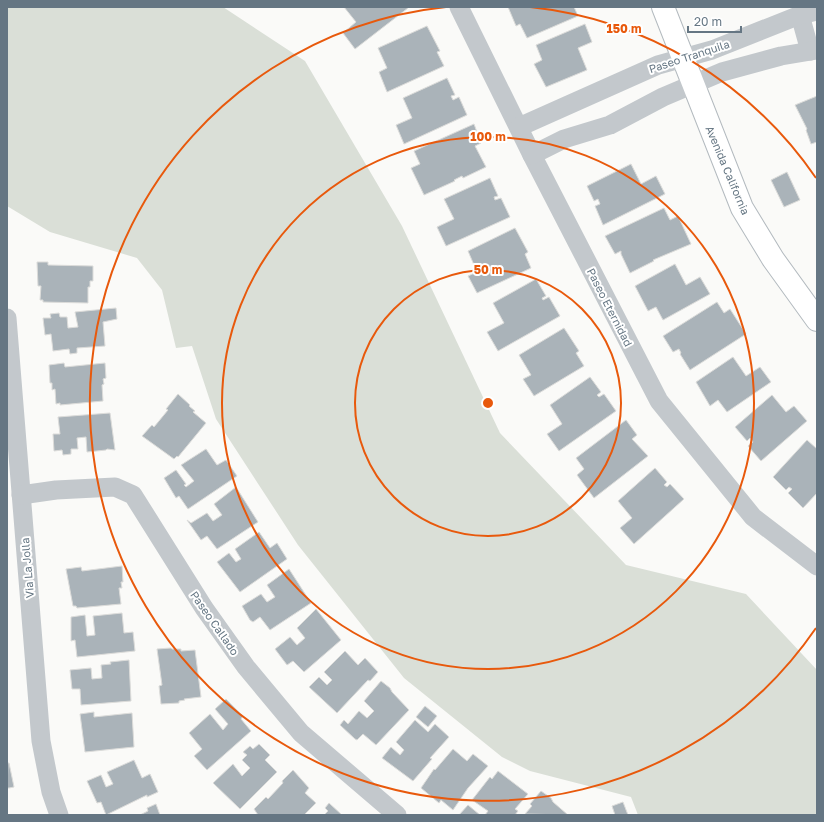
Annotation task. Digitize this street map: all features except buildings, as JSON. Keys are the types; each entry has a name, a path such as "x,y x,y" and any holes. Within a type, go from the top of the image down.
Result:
{"street":[{"name":"Paseo Eternidad","path":"459,7 532,155 659,401 753,517 817,566"},
{"name":"Avenida California","path":"663,7 742,208 773,259 817,320"},
{"name":"Paseo Tranquila","path":"519,127 658,65 712,50 809,13"},
{"path":"532,155 588,131 610,124 663,97 722,72 781,56 814,50 809,13"},
{"path":"576,102 588,131"},
{"name":"Via La Jolla","path":"7,318 42,741 51,792 59,815"},
{"name":"Paseo Callado","path":"21,495 56,490 115,487 133,495 200,601 246,667 301,733 397,815"}],"shaded area":[{"path":"7,7 223,7 305,61 402,226 500,433 626,565 746,594 817,670 817,815 638,815 631,797 530,771 502,757 404,678 298,545 216,419 192,346 176,348 162,290 137,258 50,232 7,206"}]}
